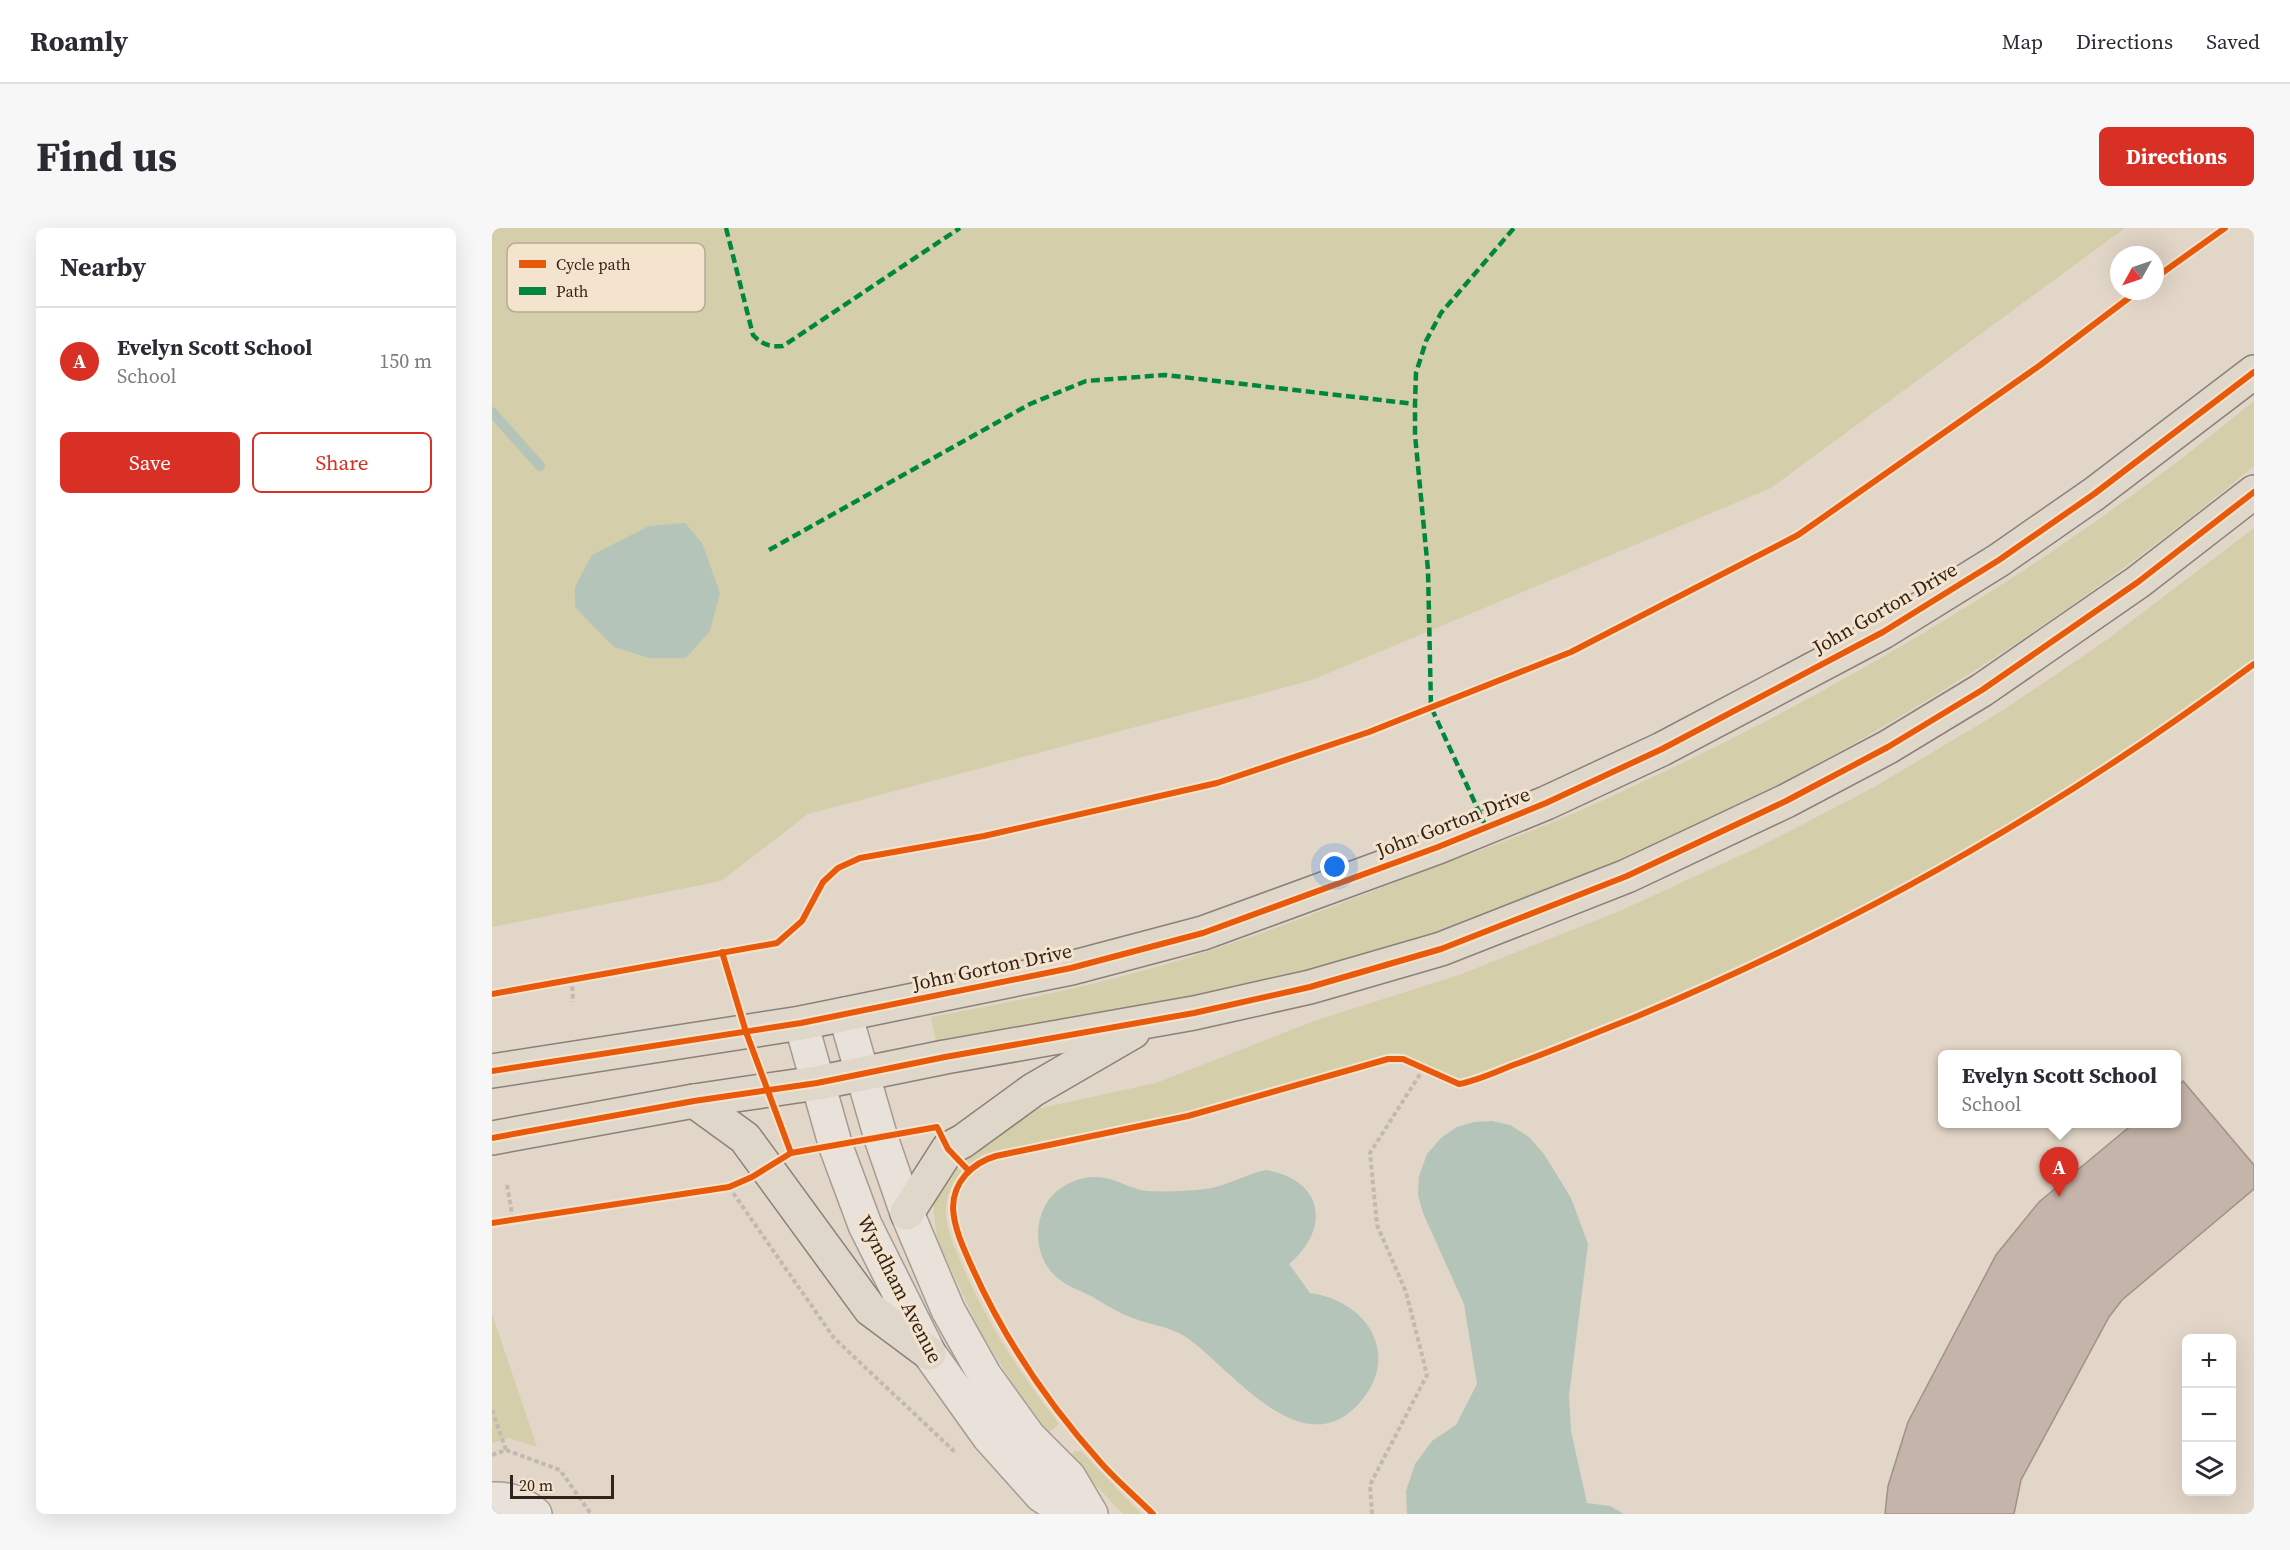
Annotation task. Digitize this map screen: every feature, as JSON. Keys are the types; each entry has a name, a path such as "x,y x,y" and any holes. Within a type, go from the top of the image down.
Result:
{"main road":[{"name":"John Gorton Drive","path":"492,1071 801,1023 1071,968 1203,933 1438,847 1546,803 1662,749 1883,632 1999,560 2094,494 2254,372"},
{"path":"492,1138 694,1101 817,1083 945,1057 1152,1021 1310,987 1442,949 1627,876 1786,801 1888,747 1982,690 2138,582 2254,492"},
{"path":"907,1213 948,1149 963,1141 1033,1090 1152,1021"},
{"path":"694,1101 744,1138 802,1220 870,1309 929,1353"}],"street":[{"name":"Wyndham Avenue","path":"845,1014 861,1075 907,1213 948,1310 985,1376 1029,1437 1069,1478 1091,1514"},
{"name":"Wyndham Avenue","path":"801,1023 836,1147 865,1225 929,1353 989,1437 1041,1495 1069,1514"},
{"path":"492,1499 524,1505 535,1514"}],"path":[{"path":"561,981 584,977"},
{"path":"572,979 573,1002"},
{"path":"1414,1063 1432,1072"},
{"path":"1372,1514 1370,1485 1427,1375 1406,1292 1377,1225 1370,1153 1424,1068"},
{"path":"718,1188 729,1187 752,1177 766,1167"},
{"path":"507,1185 513,1219"},
{"path":"729,1187 834,1338 956,1453"},
{"path":"502,1221 524,1217"},
{"path":"492,1410 506,1450"},
{"path":"492,1455 506,1450 560,1470 591,1514"}],"shaded area":[{"path":"492,228 2125,228 1771,488 1312,680 808,814 721,881 492,927"},
{"path":"2254,401 2254,466 2152,546 2046,623 1936,695 1822,761 1704,822 1584,876 1463,924 1339,963 1189,997 936,1041 931,1017 1073,988 1143,971 1212,950 1293,922 1522,834 1669,770 1845,679 1930,629 2096,521"},
{"path":"685,523 702,543 720,593 710,631 686,658 649,658 614,647 575,607 575,587 592,555 649,526"},
{"path":"2254,528 2254,659 2163,725 2069,786 1973,844 1875,898 1775,948 1673,995 1465,1078 1446,1076 1410,1057 1390,1053 1254,1095 1152,1120 998,1151 983,1155 968,1165 961,1153 1032,1110 1156,1083 1314,1021 1459,975 1622,910 1761,846 1876,786 2005,709 2108,639"},
{"path":"1492,1121 1510,1125 1529,1137 1544,1154 1571,1198 1588,1244 1569,1396 1571,1431 1587,1503 1610,1506 1624,1514 1407,1514 1406,1491 1415,1464 1432,1441 1456,1425 1477,1384 1464,1304 1423,1213 1418,1195 1419,1176 1427,1154 1442,1137 1457,1127 1474,1122"},
{"path":"951,1164 962,1171 952,1186 946,1204 947,1224 951,1237 973,1290 995,1330 1019,1369 1059,1424 1048,1433 1013,1384 979,1329 937,1239 933,1203"},
{"path":"1266,1170 1285,1175 1300,1184 1310,1195 1315,1208 1315,1222 1311,1236 1289,1264 1310,1293 1330,1298 1347,1306 1361,1317 1371,1331 1377,1347 1378,1364 1373,1382 1362,1400 1340,1419 1316,1424 1293,1419 1269,1407 1186,1337 1125,1315 1063,1282 1051,1271 1041,1253 1038,1231 1048,1201 1066,1185 1081,1179 1096,1177 1110,1179 1147,1191 1184,1191 1214,1187"},
{"path":"492,1314 537,1447 509,1438 492,1443"},
{"path":"1076,1451 1082,1452 1141,1514 1123,1514 1068,1456"}],"building":[{"path":"2183,1081 2254,1165 2254,1189 2122,1300 2109,1317 2021,1480 2014,1514 1885,1514 1888,1486 1908,1422 1996,1255 2039,1202 2128,1128 2181,1128 2181,1083"}],"waterway":[{"path":"492,412 540,466"}],"marked path":[{"path":"726,228 753,335 770,346 783,346 960,228"},
{"path":"1486,827 1431,707 1428,570 1415,435 1416,373 1426,341 1441,313 1514,228"},
{"path":"769,550 1030,404 1086,381 1165,375 1415,404"}],"cycle path":[{"path":"2164,272 2225,228"},
{"path":"492,994 777,943 802,921 823,882 838,868 860,858 984,836 1217,783 1369,732 1571,652 1798,535 2039,366 2126,300"},
{"path":"492,1071 801,1023 1071,968 1203,933 1438,847 1546,803 1662,749 1883,632 1999,560 2094,494 2254,372"},
{"path":"492,1138 694,1101 817,1083 945,1057 1194,1013 1310,987 1441,949 1627,876 1786,801 1888,747 1982,690 2138,582 2254,492"},
{"path":"1153,1514 1107,1470 1063,1417 1012,1344 984,1292 957,1230 953,1208 960,1182 979,1163 996,1156 1188,1116 1388,1059 1403,1059 1459,1084 1562,1047 1715,982 1796,944 1954,860 2107,767 2254,664"},
{"path":"722,952 746,1032 791,1153"},
{"path":"492,1223 729,1187 752,1177 791,1153 937,1127 948,1149 968,1170"}],"place":[{"name":"Evelyn Scott School","path":"2059,1197"}]}
